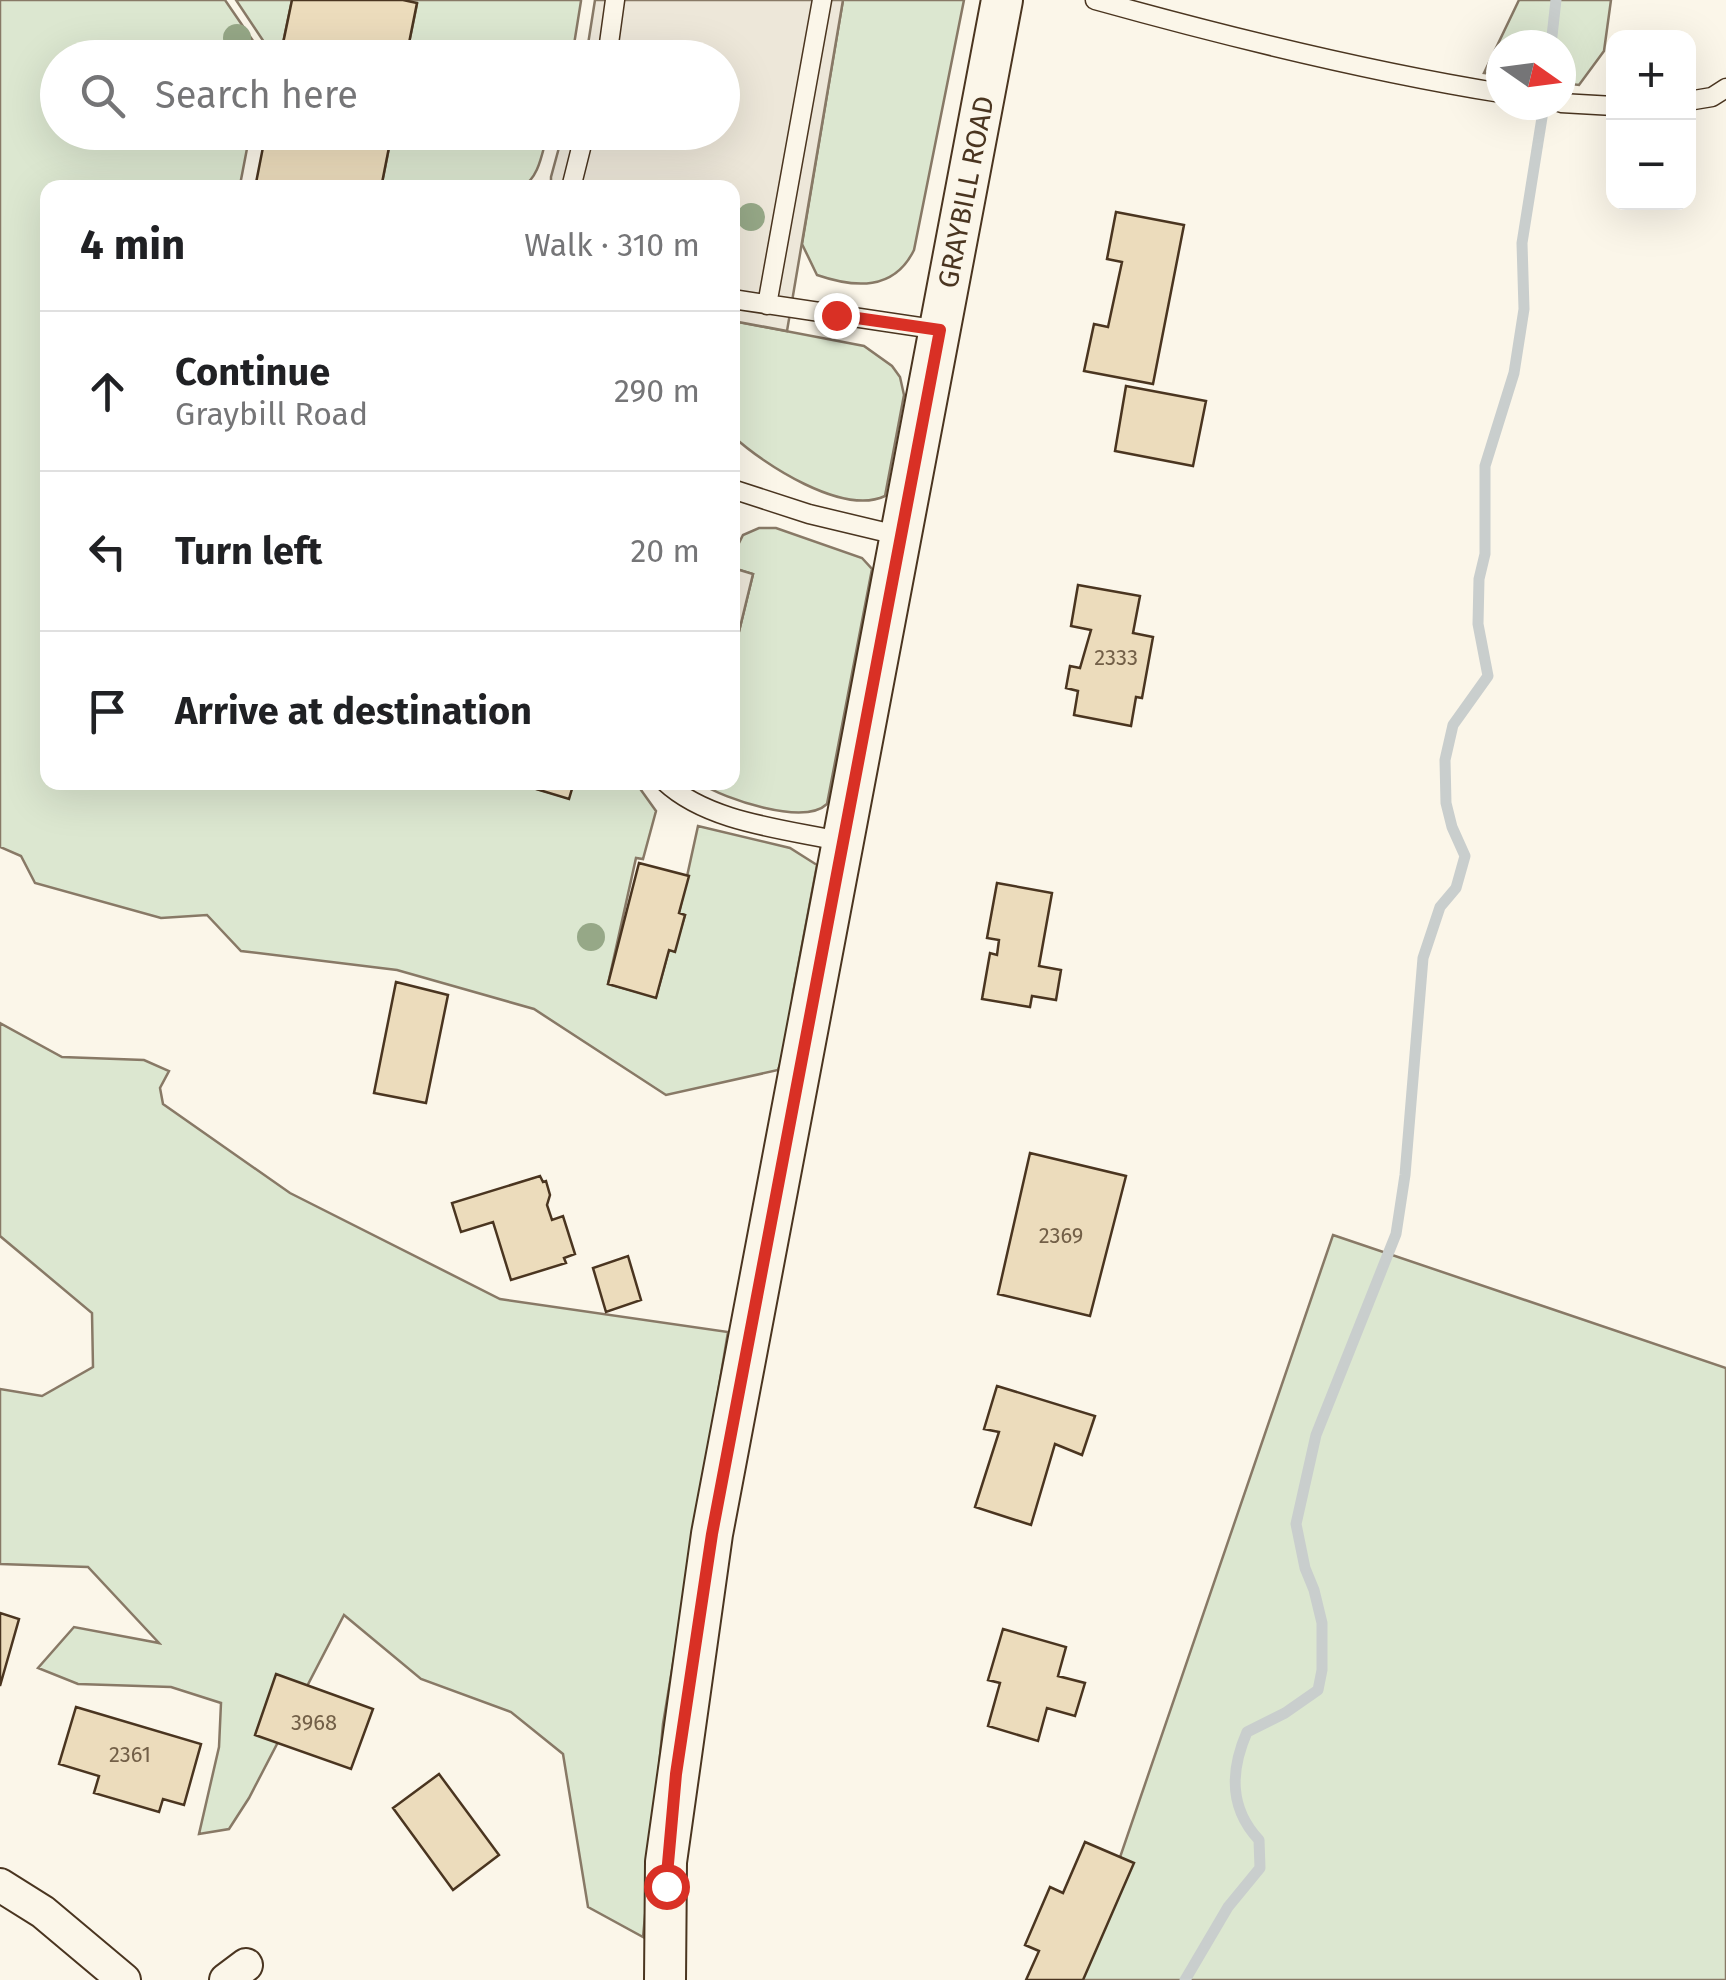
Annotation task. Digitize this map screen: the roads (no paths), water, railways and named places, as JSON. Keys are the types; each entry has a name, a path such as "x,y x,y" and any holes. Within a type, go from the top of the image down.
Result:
{"street":[{"name":"GRAYBILL ROAD","path":"665,1980 666,1862 710,1549 1002,0"},
{"path":"0,1885 43,1912 124,1980"}],"lane":[{"path":"609,40 615,0"},
{"path":"768,306 822,0"},
{"path":"1095,0 1225,34 1486,90"},
{"path":"1696,100 1712,97 1726,88"},
{"path":"1576,104 1606,106"},
{"path":"572,180 580,150"},
{"path":"740,301 940,330"},
{"path":"740,492 809,514 900,536"},
{"path":"673,790 684,800 707,810 844,842"}],"waterway":[{"path":"1553,30 1556,0"},
{"path":"1185,1980 1228,1907 1260,1868 1259,1840 1242,1815 1235,1789 1237,1761 1247,1732 1318,1690 1322,1670 1322,1623 1296,1524 1316,1435 1396,1234 1405,1175 1423,958 1440,907 1456,888 1465,856 1446,803 1445,760 1453,725 1488,676 1478,624 1479,579 1485,554 1485,466 1514,373 1524,309 1522,243 1542,120"}]}
